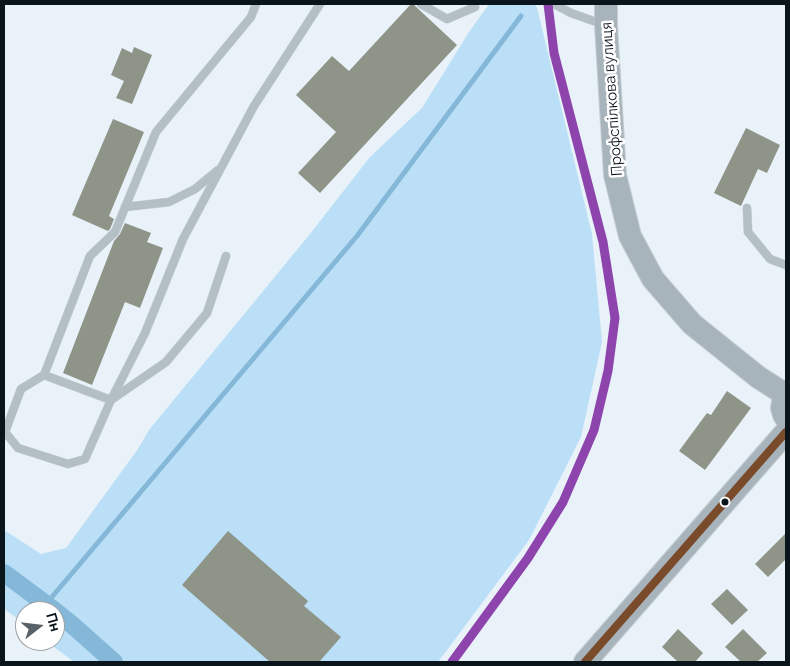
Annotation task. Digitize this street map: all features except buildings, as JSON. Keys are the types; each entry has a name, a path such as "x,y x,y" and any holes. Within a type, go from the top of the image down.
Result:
{"street":[{"name":"Профспілкова вулиця","path":"606,14 615,175 630,236 653,279 692,324 758,377 786,395"},
{"path":"786,395 782,408 786,418"},
{"path":"585,662 786,432"}],"lane":[{"path":"256,4 251,17 156,132 115,232 90,256 44,375 21,389 5,432 18,448 68,464 85,459 111,400 145,333 183,239 254,106 320,4"},
{"path":"421,4 448,19 475,6"},
{"path":"554,4 572,13 606,14"},
{"path":"125,207 169,202 195,189 221,166"},
{"path":"747,208 748,232 770,259 786,265"},
{"path":"111,400 166,362 207,312 226,256"},
{"path":"44,375 111,400"}],"shaded area":[{"path":"489,4 535,4 592,234 602,342 581,437 529,540 438,662 74,662 59,651 65,651 65,601 15,601 15,617 4,609 4,530 41,554 66,548 138,449 149,430 310,234 370,157 422,108 469,32"}],"waterway":[{"path":"49,601 357,236 521,16"},
{"path":"4,573 42,601"},
{"path":"65,619 114,662"}],"transit line":[{"path":"452,662 528,558 563,502 594,430 608,371 615,318 603,242 554,53 548,4"},
{"path":"585,662 786,432"}]}
